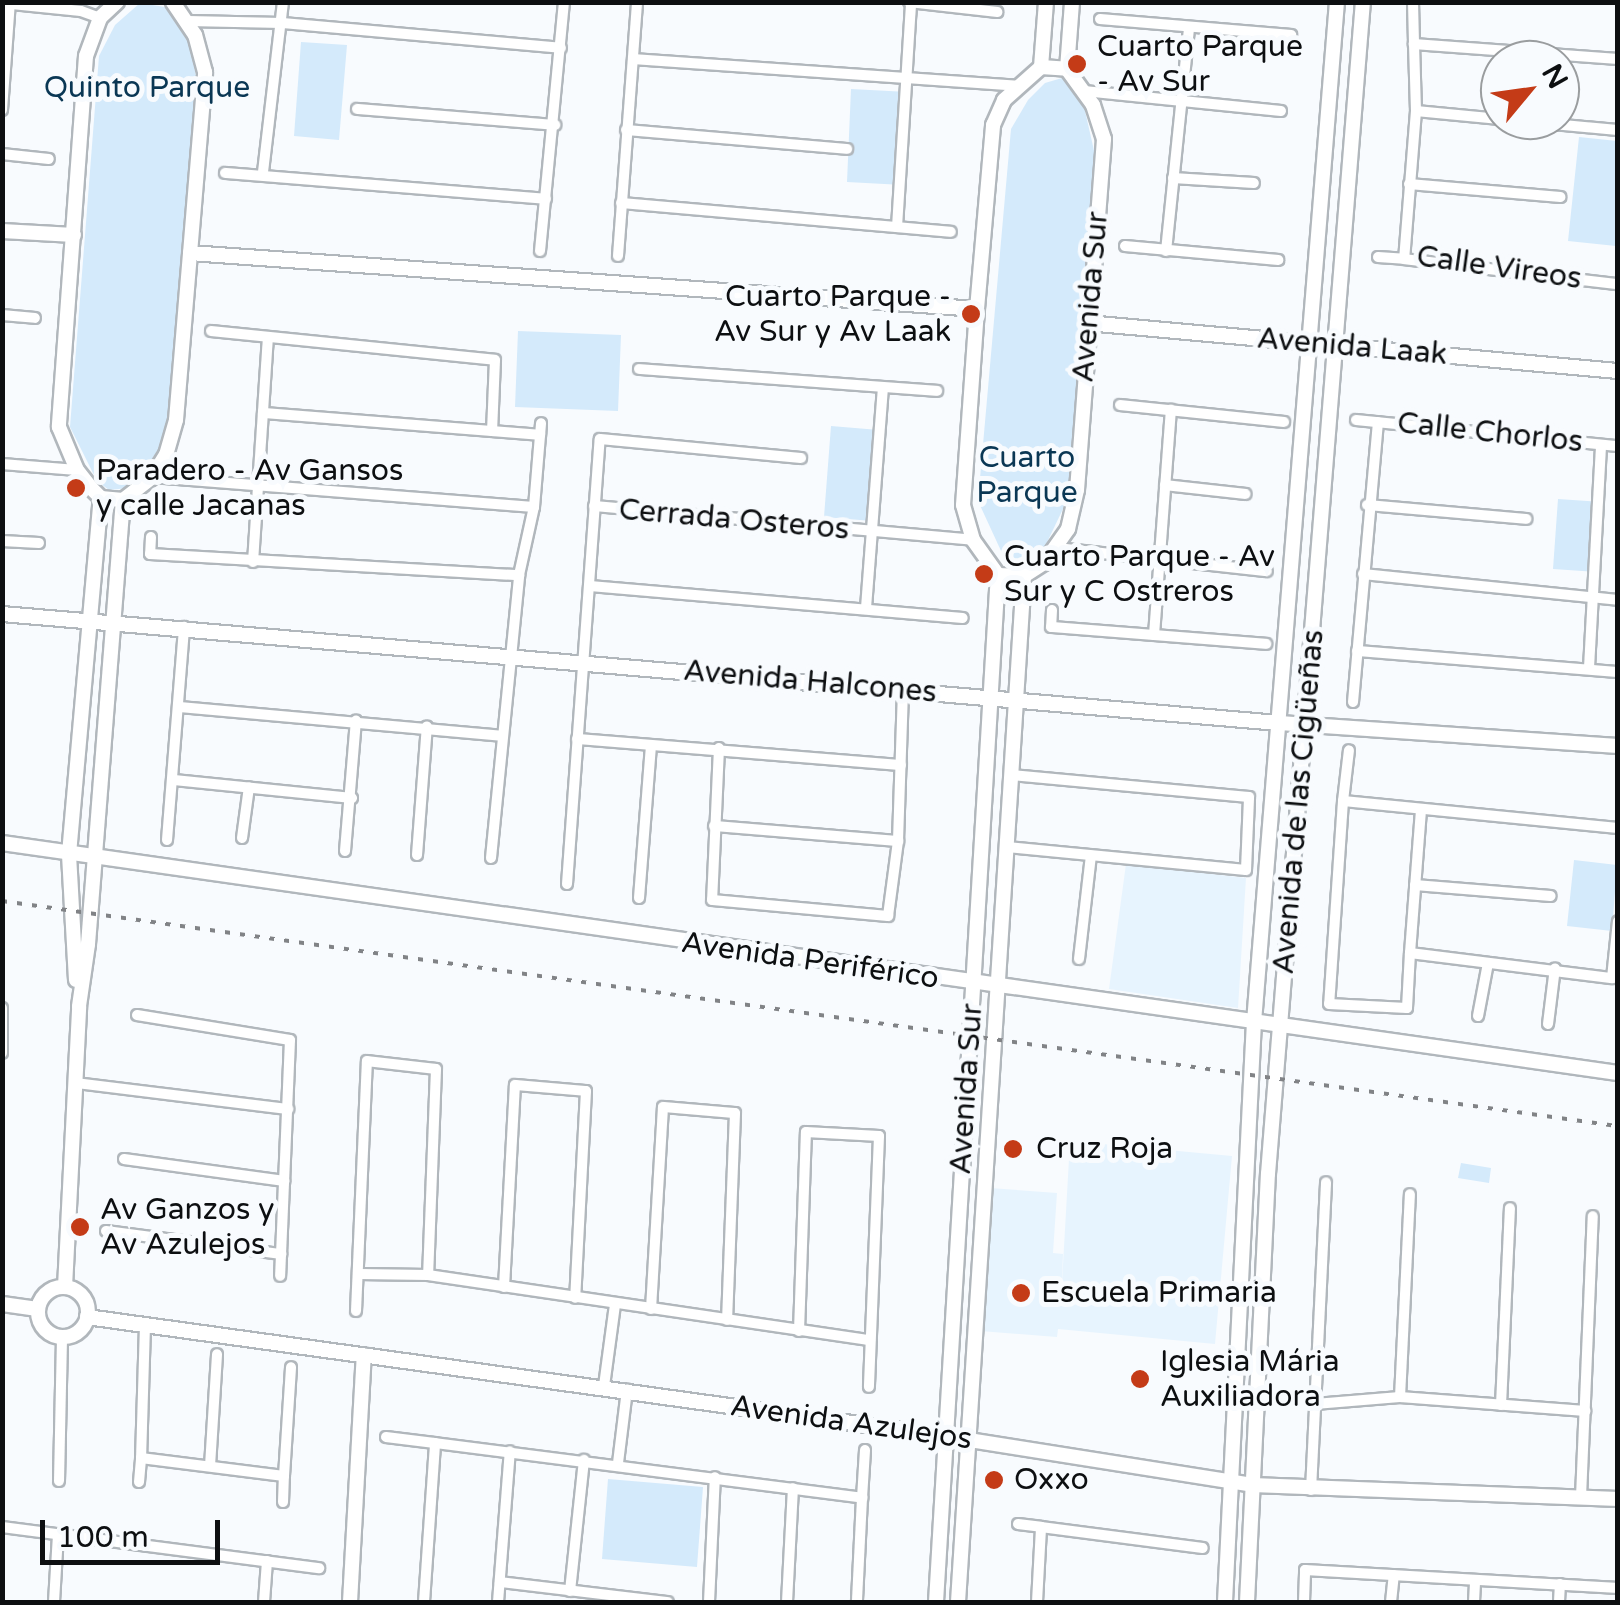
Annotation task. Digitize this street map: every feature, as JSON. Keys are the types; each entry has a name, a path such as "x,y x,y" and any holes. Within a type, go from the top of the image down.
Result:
{"main road":[{"path":"117,2 100,18 86,56 59,427 77,470 101,498 124,500 152,477 166,455 176,420 205,72 188,21 173,2"},
{"path":"1041,66 1046,2"},
{"path":"1024,576 998,575 965,539 963,505 977,309 993,126 1016,86 1041,66 1067,69 1072,2"},
{"name":"Avenida de las Cigüeñas","path":"1225,1602 1254,1022 1337,2"},
{"name":"Avenida de las Cigüeñas","path":"1247,1602 1280,1024 1363,2"},
{"name":"Avenida Sur","path":"958,1602 1024,576 1057,548 1068,529 1077,490 1104,138 1091,91 1067,69"},
{"path":"2,232 74,235"},
{"path":"190,252 977,309"},
{"name":"Avenida Laak","path":"1087,323 1618,371"},
{"path":"80,944 69,854 101,498"},
{"path":"65,1287 80,944 95,858 124,500"},
{"name":"Avenida Sur","path":"936,1602 998,575"},
{"name":"Avenida Halcones","path":"2,614 582,660 902,698 1016,699 1278,724 1618,746"},
{"name":"Avenida Periférico","path":"2,843 1618,1074"},
{"path":"964,1134 988,1136"},
{"path":"65,1287 83,1297 87,1318 81,1330 62,1337 47,1331 38,1309 50,1290 65,1287"},
{"path":"2,1304 38,1309"},
{"name":"Avenida Azulejos","path":"87,1318 946,1436"},
{"path":"350,1602 364,1355"},
{"name":"Avenida Azulejos","path":"968,1440 1253,1485 1618,1500"}],"street":[{"path":"263,172 283,2"},
{"path":"540,251 564,2"},
{"path":"618,256 637,2"},
{"name":"Calle Vireos","path":"1414,2 1416,111 1404,259 1618,284"},
{"path":"2,110 8,3 81,10 100,18"},
{"path":"897,227 909,80 910,3 997,12"},
{"path":"1100,19 1291,35"},
{"path":"188,21 282,24 561,48"},
{"path":"1166,250 1189,27"},
{"path":"1414,44 1618,60"},
{"path":"634,59 1016,86"},
{"path":"1091,91 1281,111"},
{"path":"357,109 554,125"},
{"path":"1416,111 1480,117"},
{"path":"1580,126 1618,130"},
{"path":"626,130 847,149"},
{"path":"2,154 49,159"},
{"path":"225,173 263,172 546,198"},
{"path":"1174,178 1254,183"},
{"path":"1410,184 1560,197"},
{"path":"621,203 951,232"},
{"path":"1125,246 1278,260"},
{"path":"1378,257 1404,259"},
{"path":"2,314 34,318"},
{"path":"211,331 495,360 492,431"},
{"path":"253,562 268,337"},
{"path":"639,369 937,390"},
{"name":"Cerrada Osteros","path":"866,608 883,389"},
{"path":"1120,405 1284,422"},
{"path":"1154,636 1171,410"},
{"path":"263,412 492,431 541,429 534,508 519,576 491,858"},
{"path":"1356,420 1378,422"},
{"name":"Calle Chorlos","path":"1353,702 1367,505 1378,422 1601,444 1589,668"},
{"name":"Cerrada Osteros","path":"567,884 600,438 801,458"},
{"path":"1601,444 1618,446"},
{"path":"2,464 77,470"},
{"path":"152,477 534,508"},
{"path":"1165,485 1245,494"},
{"path":"1367,505 1526,518"},
{"name":"Cerrada Osteros","path":"594,506 965,539"},
{"path":"151,537 150,554 519,576"},
{"path":"2,540 39,543"},
{"path":"1057,548 1266,571"},
{"path":"1363,574 1618,600"},
{"path":"590,586 963,618"},
{"path":"1052,610 1051,627 1266,644"},
{"path":"167,840 184,627"},
{"path":"1357,651 1618,672"},
{"path":"720,748 712,900 888,916 898,841 902,698"},
{"path":"180,707 427,726 502,736"},
{"path":"346,851 356,720"},
{"path":"417,855 427,726"},
{"path":"577,739 900,765"},
{"path":"639,898 650,745"},
{"path":"1349,750 1330,1004 1407,1008 1421,810"},
{"path":"1006,847 1246,870 1248,797 1011,775"},
{"path":"174,780 352,798"},
{"path":"242,838 248,787"},
{"path":"1343,801 1618,828"},
{"path":"714,826 898,841"},
{"path":"1079,959 1091,856"},
{"path":"1415,885 1550,896"},
{"path":"72,900 90,903"},
{"path":"1410,953 1556,968 1612,978 1618,920"},
{"path":"1478,1016 1488,963"},
{"path":"1548,1024 1556,968"},
{"path":"2,1008 2,1053"},
{"path":"137,1014 290,1040 280,1276"},
{"path":"356,1312 367,1061 436,1068 428,1275"},
{"path":"76,1084 288,1109"},
{"path":"504,1287 515,1086 586,1091 575,1298"},
{"path":"651,1310 663,1107 736,1114 726,1320"},
{"path":"799,1331 806,1132 879,1136 868,1388"},
{"path":"124,1159 285,1181"},
{"path":"1311,1490 1326,1182"},
{"path":"1400,1398 1410,1194"},
{"path":"1501,1405 1510,1208"},
{"path":"1581,1497 1592,1216"},
{"path":"106,1231 281,1254"},
{"path":"359,1274 428,1275 870,1340"},
{"path":"604,1386 615,1305"},
{"path":"139,1482 146,1324"},
{"path":"59,1481 62,1337"},
{"path":"210,1466 217,1354"},
{"path":"283,1502 290,1366"},
{"path":"618,1463 627,1390"},
{"path":"1316,1404 1400,1398 1585,1411"},
{"name":"Avenida Azulejos","path":"946,1436 968,1440"},
{"path":"386,1437 618,1463 862,1498"},
{"path":"424,1602 434,1443"},
{"path":"856,1602 865,1450"},
{"path":"498,1602 510,1452"},
{"path":"141,1458 284,1476"},
{"path":"570,1591 584,1460"},
{"path":"709,1602 716,1477"},
{"path":"787,1602 793,1488"},
{"path":"1018,1524 1203,1548"},
{"path":"2,1527 320,1568"},
{"path":"1041,1528 1037,1602 1045,1602"},
{"path":"54,1602 58,1535"},
{"path":"264,1602 267,1561"},
{"path":"1304,1602 1306,1570 1618,1588"},
{"path":"1391,1602 1394,1575"},
{"path":"1474,1602 1475,1580"},
{"path":"500,1582 668,1602"},
{"path":"1559,1602 1560,1584"}],"shaded area":[{"path":"1126,864 1246,878 1238,1008 1109,989"},
{"path":"1070,1141 1232,1156 1215,1344 1058,1329 1057,1337 980,1331 990,1188 1057,1193 1053,1253 1063,1254 1061,1300"}],"green space":[{"name":"Quinto Parque","path":"140,3 165,7 186,31 198,84 169,417 161,445 138,481 128,488 109,490 97,481 70,427 99,56 115,25"},
{"path":"301,42 347,45 339,140 294,136"},
{"name":"Cuarto Parque","path":"1062,78 1083,102 1095,155 1073,488 1040,557 1028,565 1013,564 1002,553 978,501 1011,129 1028,100 1045,83"},
{"path":"851,89 908,92 903,185 847,182"},
{"path":"1580,137 1617,141 1616,246 1568,241"},
{"path":"518,331 621,335 618,411 515,407"},
{"path":"831,426 879,430 872,521 824,517"},
{"path":"1558,499 1602,502 1597,572 1553,569"},
{"path":"1574,860 1617,865 1612,931 1567,926"},
{"path":"1461,1163 1491,1168 1489,1183 1458,1178"},
{"path":"608,1479 703,1487 697,1567 602,1559"}],"railway":[{"path":"2,901 1618,1126"}],"place":[{"name":"Cuarto Parque - Av Sur","path":"1077,64"},
{"name":"Cuarto Parque - Av Sur y Av Laak","path":"971,314"},
{"name":"Paradero - Av Gansos y calle Jacanas","path":"76,488"},
{"name":"Cuarto Parque - Av Sur y C Ostreros","path":"984,574"},
{"name":"Cruz Roja","path":"1013,1149"},
{"name":"Av Ganzos y Av Azulejos","path":"80,1227"},
{"name":"Escuela Primaria","path":"1021,1293"},
{"name":"Iglesia Mária Auxiliadora","path":"1140,1379"},
{"name":"Oxxo","path":"994,1480"}]}
